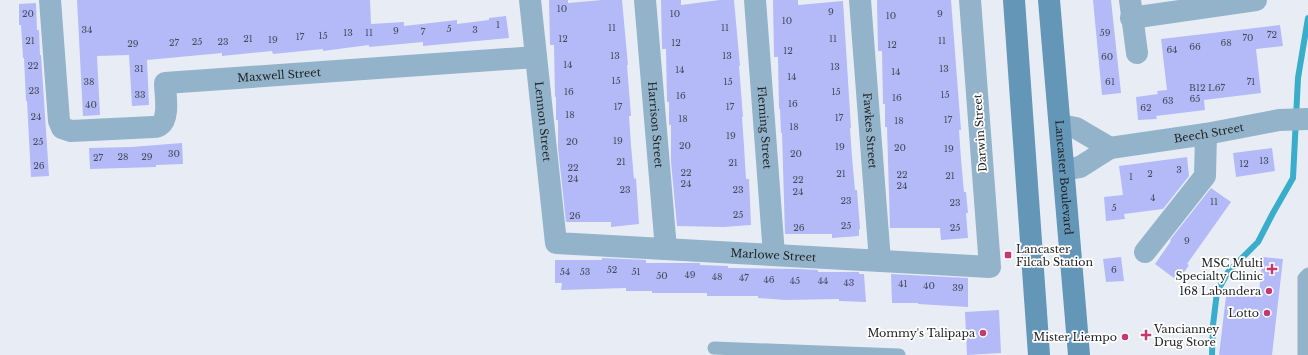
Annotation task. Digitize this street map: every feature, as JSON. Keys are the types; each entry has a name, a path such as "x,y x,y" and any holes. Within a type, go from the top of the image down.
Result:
{"main road":[{"path":"1014,0 1039,355"},
{"name":"Lancaster Boulevard","path":"1049,0 1079,355"}],"street":[{"name":"Maxwell Street","path":"50,0 59,121 62,128 71,131 153,127 160,125 164,120 166,112 164,83 536,57"},
{"name":"Lennon Street","path":"530,0 556,243"},
{"name":"Harrison Street","path":"645,0 666,249"},
{"name":"Fleming Street","path":"756,0 774,255"},
{"name":"Fawkes Street","path":"860,0 880,261"},
{"name":"Darwin Street","path":"970,0 990,267"},
{"path":"1137,53 1131,9 1256,0"},
{"name":"Beech Street","path":"1064,170 1080,167 1110,148 1206,134 1279,120 1308,119"},
{"path":"1060,124 1076,128 1110,148"},
{"path":"1145,252 1205,176 1206,134"},
{"name":"Marlowe Street","path":"556,243 990,267"}],"lane":[{"path":"1304,355 1304,278 1308,274"},
{"path":"714,348 899,355"}],"building":[{"path":"77,0 370,0 371,24 404,22 404,26 457,20 457,24 489,20 489,18 506,16 509,38 423,46 423,42 369,47 369,45 323,51 323,49 273,54 272,51 222,56 222,53 147,60 149,105 132,106 129,55 97,56 100,115 83,116"},
{"path":"549,0 568,0 568,3 622,0 628,65 631,145 634,179 636,178 639,224 611,227 611,222 566,222 558,148 558,120 556,120 554,45 550,45"},
{"path":"661,0 681,0 681,5 720,0 734,0 740,66 746,179 749,179 751,225 724,227 677,226 671,162 671,125 669,125 669,102 667,102 666,49 662,49"},
{"path":"773,0 798,0 798,5 843,1 850,128 855,190 857,190 860,229 859,236 832,238 832,234 785,234 782,133 779,109 778,57 774,57"},
{"path":"877,0 951,0 961,130 959,130 961,159 964,192 966,192 968,213 966,213 968,238 941,240 940,228 890,228 887,127 885,127 885,104 883,104 882,51 878,51"},
{"path":"1093,0 1111,0 1121,93 1102,95"},
{"path":"36,3 49,176 31,177 24,58 21,25 19,25 19,4"},
{"path":"1280,25 1283,46 1256,49 1261,93 1204,100 1205,110 1156,116 1157,119 1138,120 1136,97 1158,94 1157,91 1167,90 1161,39"},
{"path":"182,143 183,164 156,165 156,167 90,169 89,148 131,147"},
{"path":"1272,148 1275,171 1236,177 1233,153"},
{"path":"1187,157 1189,176 1163,209 1124,214 1125,219 1106,221 1104,197 1123,195 1119,166"},
{"path":"1211,188 1231,202 1187,264 1189,265 1178,281 1155,264 1171,241 1170,240"},
{"path":"1121,257 1124,281 1106,282 1103,259"},
{"path":"1263,257 1283,259 1272,355 1219,355 1227,288 1259,292"},
{"path":"602,258 646,260 646,263 700,263 700,265 728,266 728,268 799,269 818,270 818,272 859,272 859,274 864,274 866,302 839,301 839,299 785,300 758,298 758,296 707,296 707,293 652,293 652,291 626,291 626,288 561,290 562,283 555,283 555,260 602,260"},
{"path":"891,274 968,278 968,307 918,303 892,303"},
{"name":"Mommy's Talipapa","path":"999,310 1001,353 967,355 965,312"}],"waterway":[{"path":"1212,355 1213,325 1217,292 1228,272 1258,242 1293,178 1298,78 1308,18"}],"place":[{"name":"Lancaster Filcab Station","path":"1008,255"},
{"name":"MSC Multi Specialty Clinic","path":"1272,269"},
{"name":"168 Labandera","path":"1269,291"},
{"name":"Lotto","path":"1267,313"},
{"name":"Mommy's Talipapa","path":"983,333"},
{"name":"Vancianney Drug Store","path":"1146,335"},
{"name":"Mister Liempo","path":"1125,337"}]}
